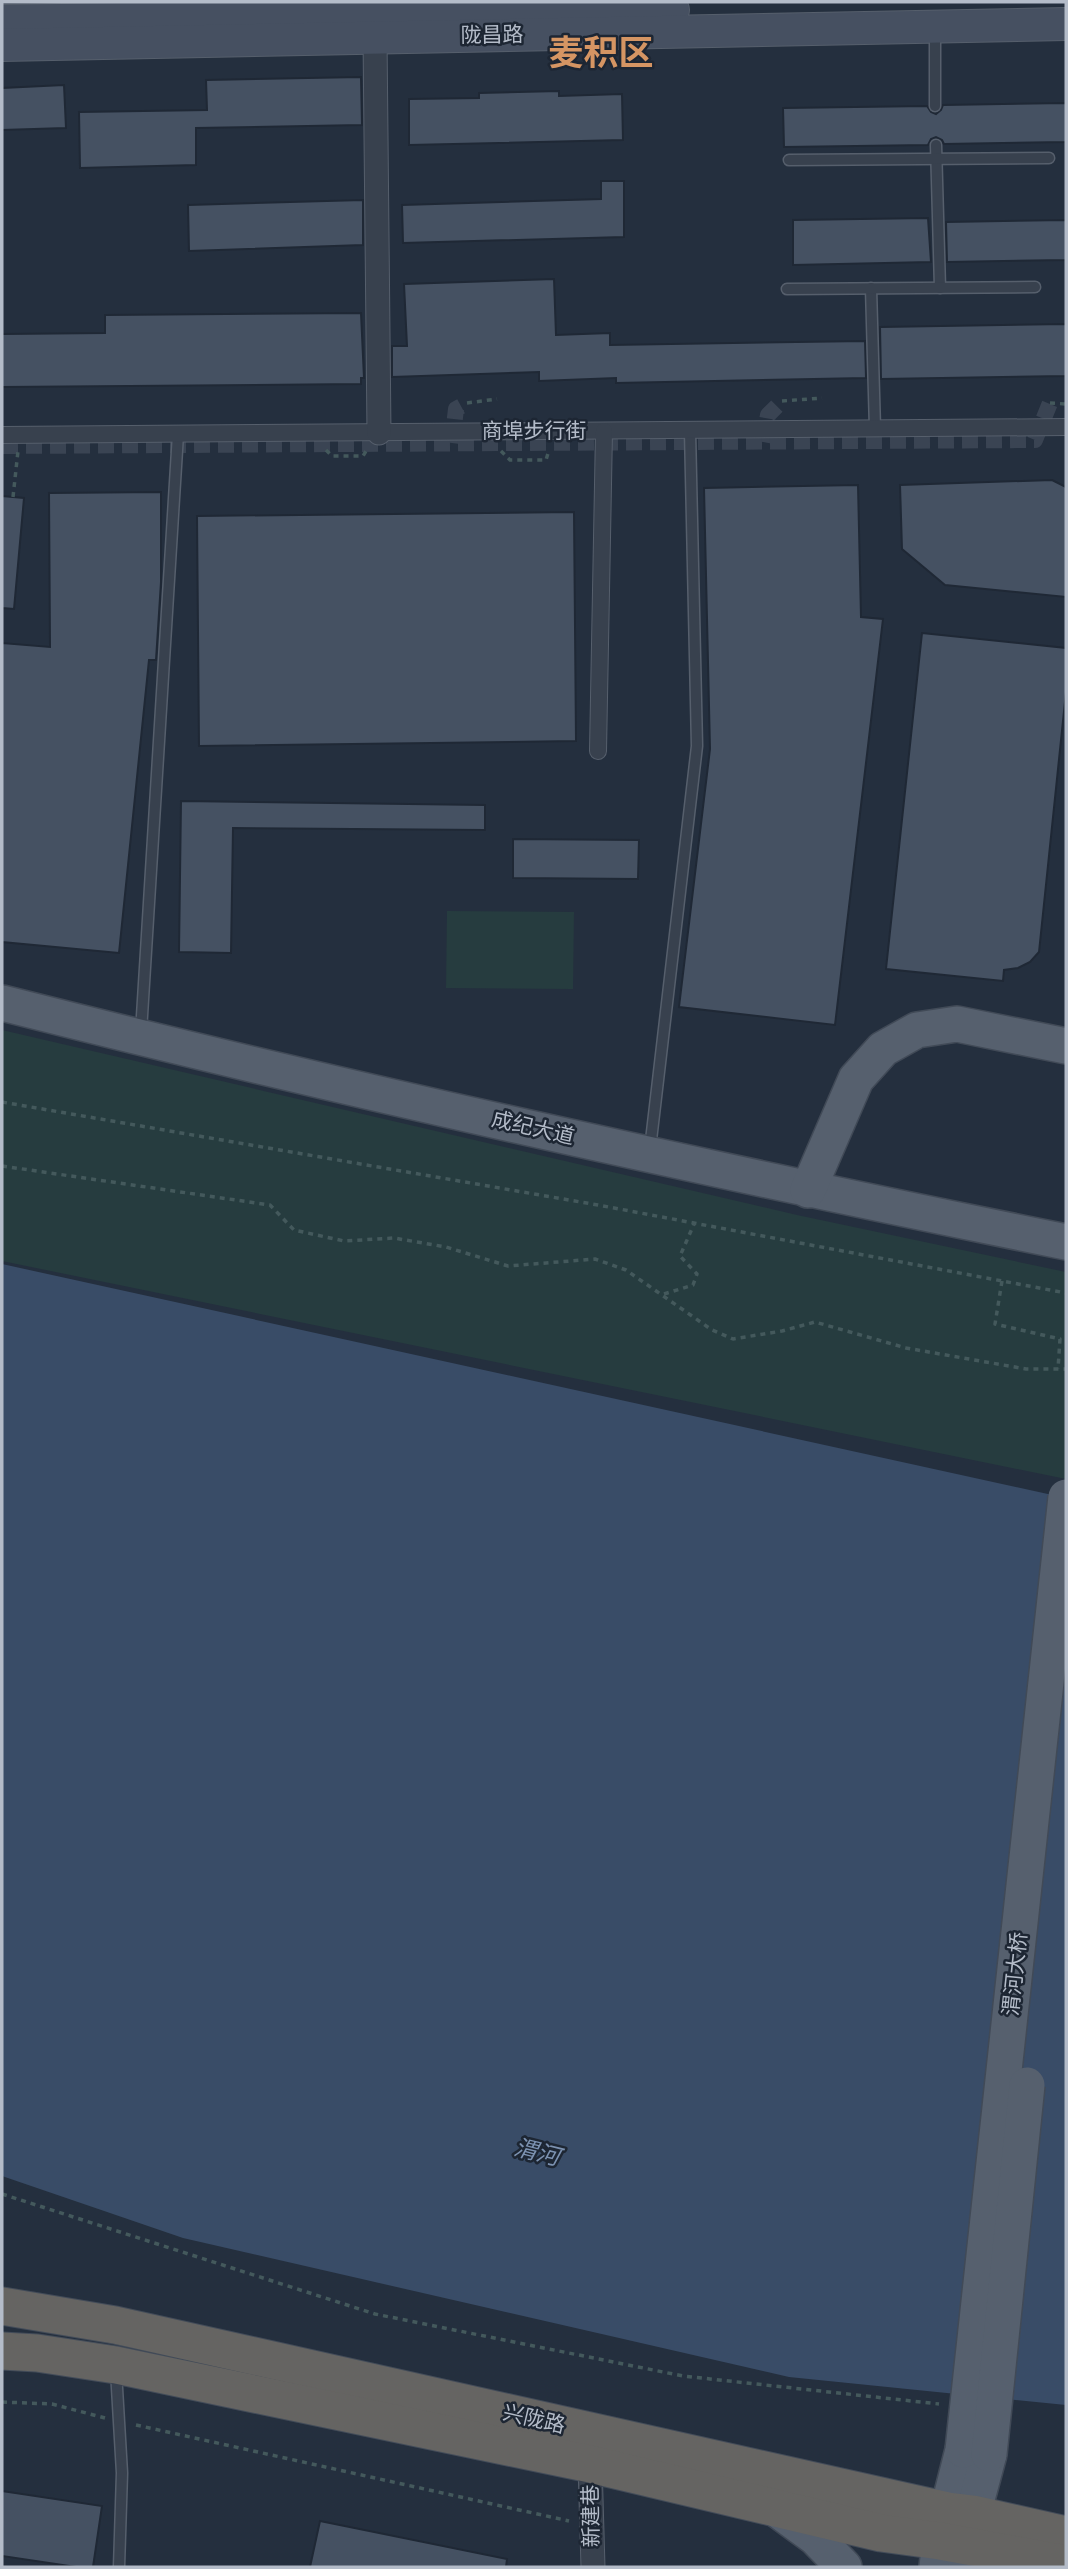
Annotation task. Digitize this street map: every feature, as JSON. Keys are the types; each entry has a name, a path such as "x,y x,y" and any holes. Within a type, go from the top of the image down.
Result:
{"highway":[{"name":"兴陇路","path":"2,2306 116,2325 956,2541 1066,2564"},
{"name":"兴陇路","path":"19,2352 116,2365 590,2465 881,2533 956,2541 1066,2535"}],"main road":[{"name":"陇昌路","path":"2,21 1066,3"},
{"name":"陇昌路","path":"2,45 1066,24"},
{"name":"成纪大道","path":"2,1003 140,1038 808,1190 1066,1242"},
{"path":"808,1190 856,1079 883,1049 917,1030 957,1024 1066,1046"},
{"name":"渭河大桥","path":"976,2452 1066,1497"},
{"name":"渭河大桥","path":"976,2452 1066,1713"},
{"path":"2,2370 19,2352"},
{"path":"956,2541 976,2452"},
{"path":"775,2508 816,2538 844,2567"}],"street":[{"path":"375,37 379,433"},
{"name":"商埠步行街","path":"2,435 1066,428"},
{"path":"598,751 604,431"},
{"name":"新建巷","path":"590,2465 593,2567"}],"lane":[{"path":"935,27 935,106"},
{"path":"936,145 940,288"},
{"path":"789,160 1049,158"},
{"path":"787,289 1035,287"},
{"path":"871,288 875,429"},
{"path":"649,1154 698,746 690,430"},
{"path":"140,1038 178,434"},
{"path":"116,2365 122,2473 119,2567"}],"path":[{"path":"782,401 822,398"},
{"path":"467,403 497,399"},
{"path":"1049,403 1066,404"},
{"path":"492,443 510,460 546,460 555,431"},
{"path":"13,497 19,435"},
{"path":"2,1102 694,1223 1066,1293"},
{"path":"2,1166 270,1205 294,1230 344,1241 394,1238 446,1247 508,1266 595,1259 626,1269 712,1330 733,1339 816,1322 906,1348 1026,1369 1066,1369"},
{"path":"664,1294 694,1284 697,1274 680,1256 694,1223"},
{"path":"1002,1281 995,1324 1060,1339 1058,1369"},
{"path":"2,2194 375,2314 683,2376 943,2405"},
{"path":"2,2402 52,2404 592,2526"}],"green space":[{"path":"447,911 574,912 573,989 446,988"},
{"path":"2,1030 797,1215 1066,1272 1066,1479 2,1261"}],"water":[{"name":"渭河","path":"2,1264 1066,1498 1066,2405 789,2377 183,2238 2,2176"}],"building":[{"path":"361,77 362,125 196,128 196,165 80,168 79,112 207,110 206,80"},
{"path":"64,85 66,128 2,130 2,88"},
{"path":"559,91 559,96 622,94 623,140 409,145 409,99 479,98 479,93"},
{"path":"1066,103 1066,142 944,144 936,137 931,139 928,145 784,147 783,108 927,106 936,114 943,105"},
{"path":"601,181 624,181 624,237 403,243 402,205 601,199"},
{"path":"363,200 363,245 189,251 188,205"},
{"path":"928,218 931,262 793,265 793,220"},
{"path":"1066,220 1066,260 947,262 946,222"},
{"path":"554,279 556,335 610,333 610,345 865,341 866,378 616,383 616,378 539,381 539,372 392,377 392,346 407,346 404,284"},
{"path":"361,313 364,378 361,378 361,384 2,387 2,334 105,333 105,315"},
{"path":"1066,324 1066,376 881,379 880,327"},
{"path":"1052,480 1066,487 1066,597 945,585 902,549 900,485"},
{"path":"858,485 861,617 883,619 835,1025 679,1007 710,749 704,488"},
{"path":"161,492 161,582 156,660 149,660 119,953 2,942 2,643 50,647 49,493"},
{"path":"2,496 24,498 14,609 2,608"},
{"path":"574,512 576,741 199,746 197,516"},
{"path":"922,633 1066,648 1066,692 1039,952 1030,962 1018,968 1004,970 1003,981 886,969"},
{"path":"181,801 485,805 485,830 233,828 231,953 179,952"},
{"path":"513,839 639,840 638,879 513,878"},
{"path":"2,2491 102,2506 93,2567 2,2556"},
{"path":"320,2521 507,2559 506,2567 310,2567"}],"tunnel":[{"path":"763,442 768,415 782,401"},
{"path":"452,443 456,409 467,403"},
{"path":"2,446 1035,440 1050,403"}],"district":[{"name":"麦积区","path":"601,53"}]}
